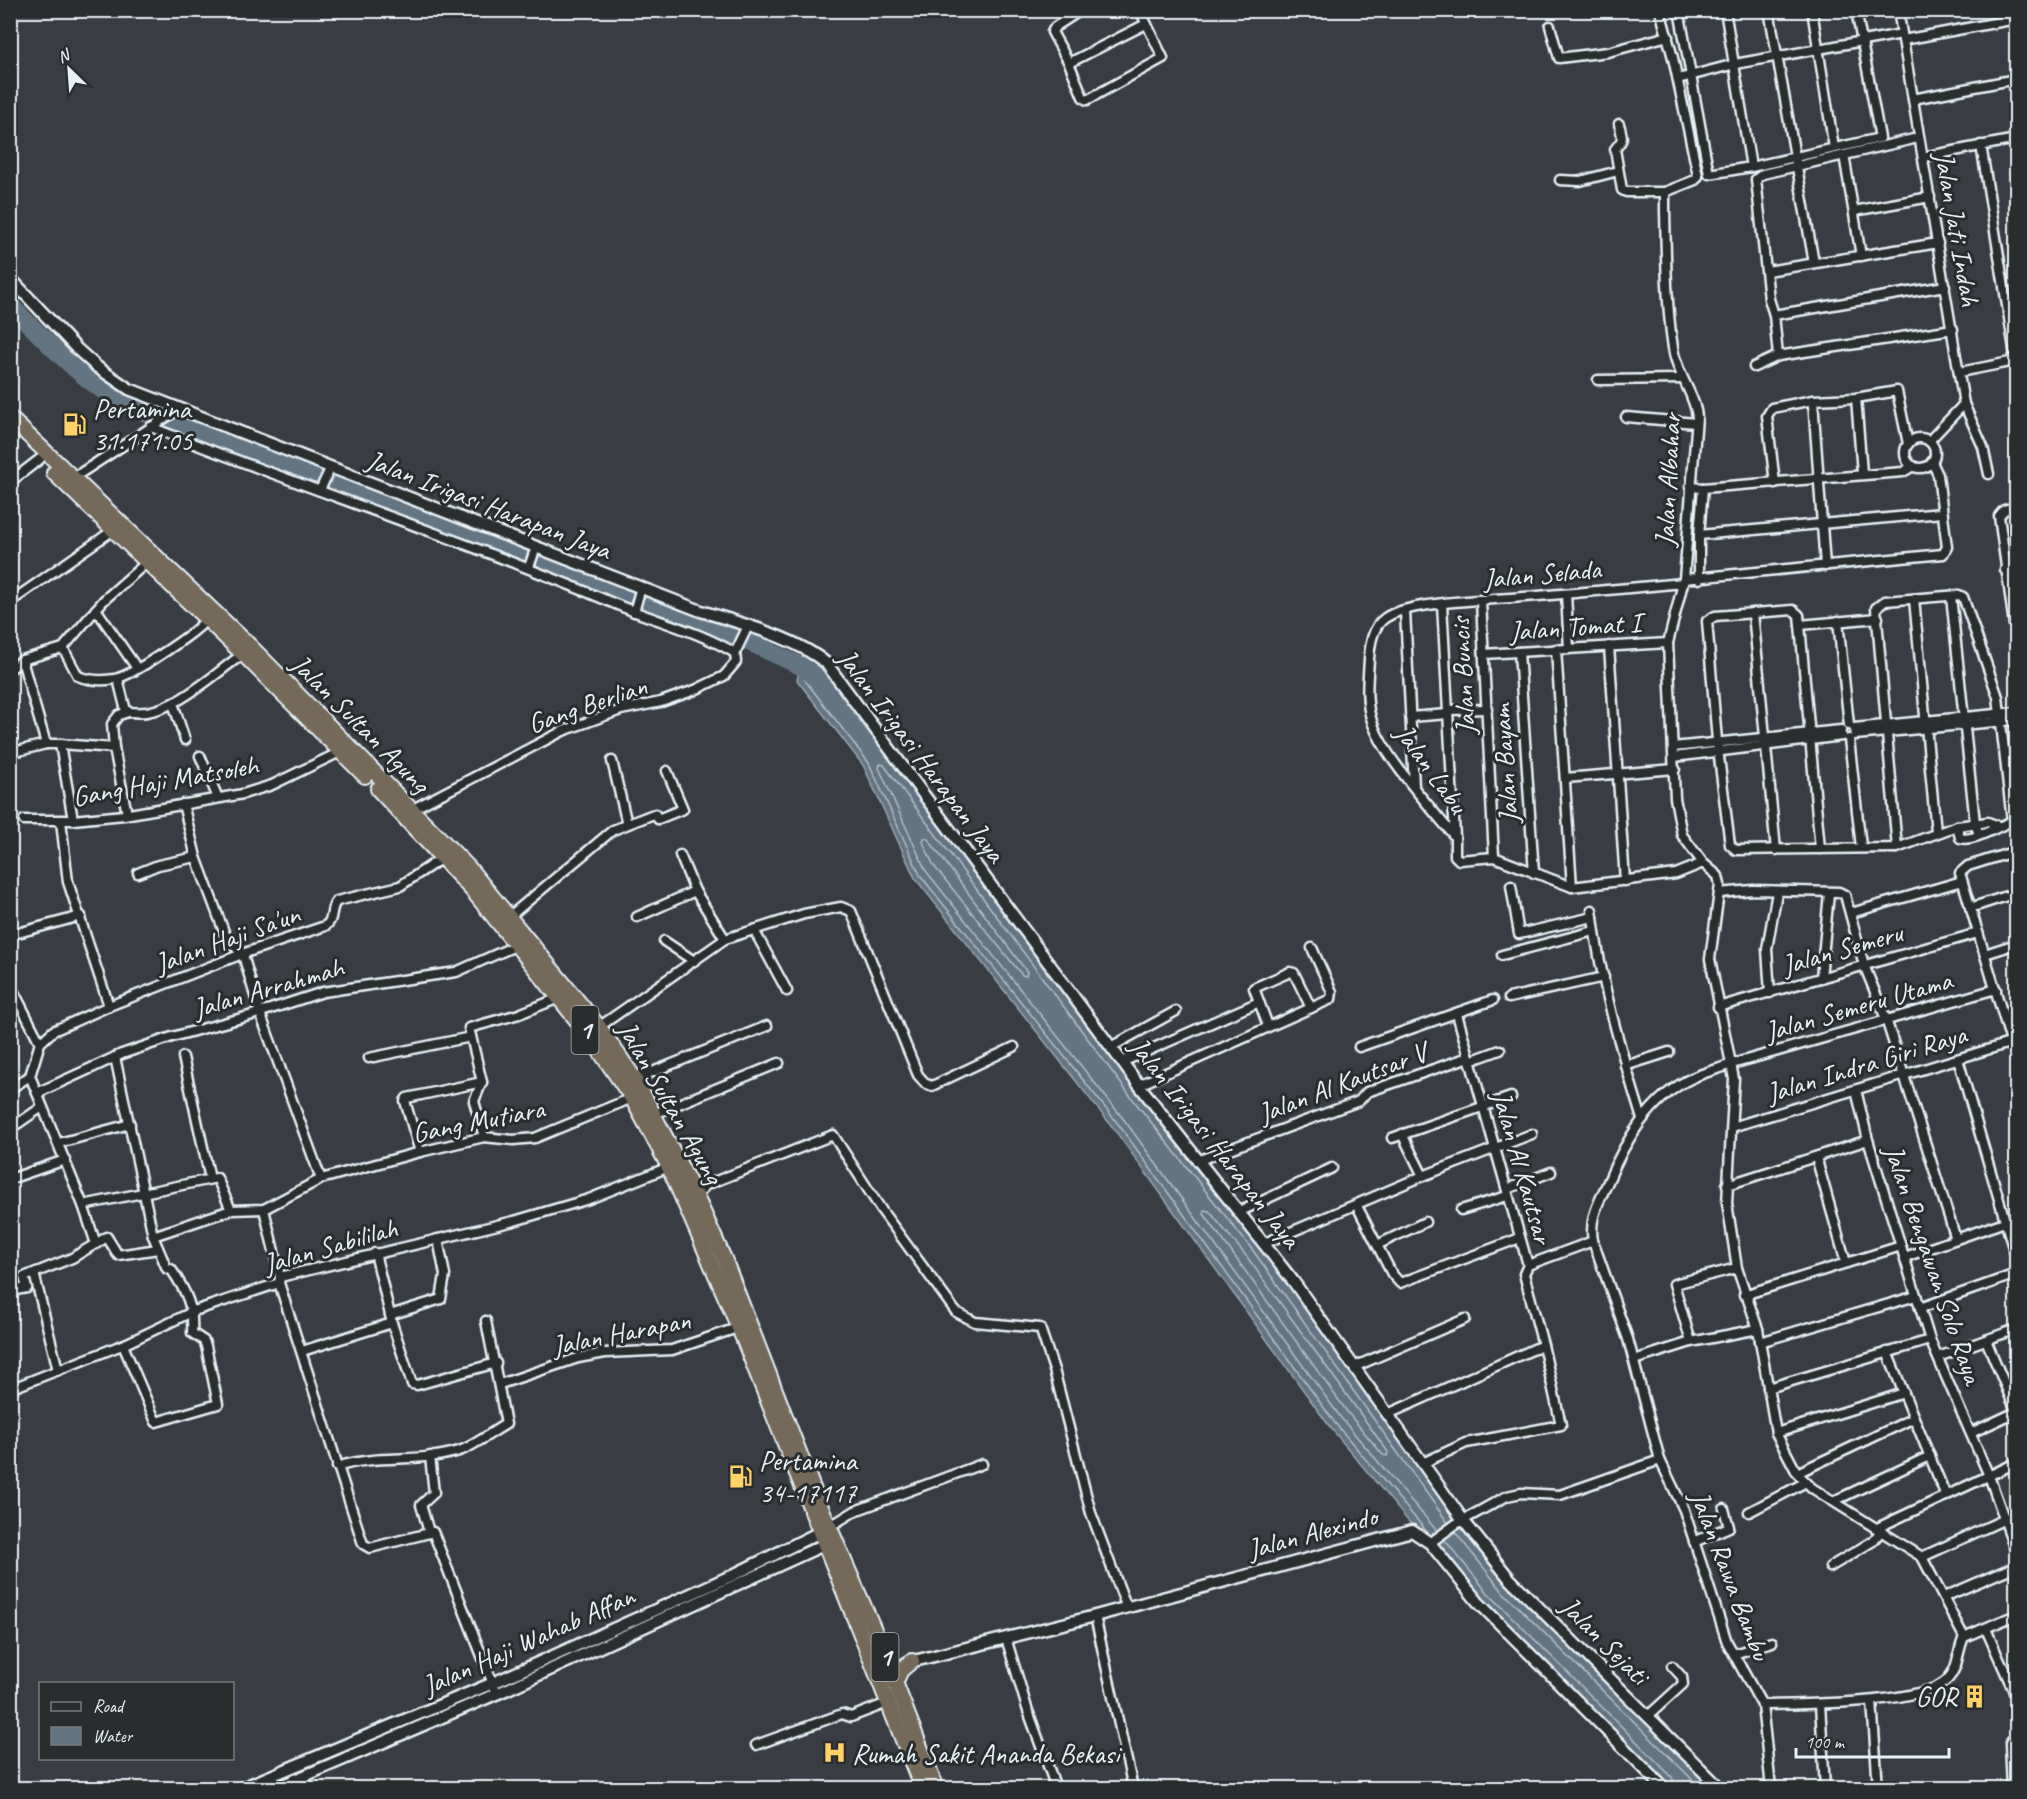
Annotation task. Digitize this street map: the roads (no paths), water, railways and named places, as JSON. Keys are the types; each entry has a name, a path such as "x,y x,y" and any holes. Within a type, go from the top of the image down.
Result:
{"highway":[{"name":"Jalan Sultan Agung","path":"10,418 112,531 249,645 468,867 510,916 594,1030 635,1079 696,1196 744,1326 827,1536 883,1666 922,1788"},
{"name":"Jalan Sultan Agung","path":"10,430 73,478 206,620 340,752 473,891 559,998 594,1030 669,1167 744,1326"},
{"path":"883,1666 912,1661"},
{"path":"895,1683 902,1670 912,1661"},
{"name":"Jalan Sultan Agung","path":"883,1666 895,1683 895,1699 936,1788"}],"street":[{"path":"1081,10 1052,31 1070,63 1083,97 1090,99 1163,58 1140,10"},
{"path":"1620,124 1623,137 1621,144 1615,150 1624,192 1665,192 1695,180 1698,176 1678,79 1660,10"},
{"path":"1679,10 1709,174 1751,167 1880,138 1856,10"},
{"path":"1725,10 1751,167"},
{"path":"1769,10 1814,263"},
{"path":"1812,10 1834,148"},
{"name":"Jalan Jati Indah","path":"1898,10 1964,404 1983,447 1989,474"},
{"path":"1678,79 1735,64 1861,41 1902,37 2016,19"},
{"path":"1070,63 1146,24"},
{"path":"1550,26 1559,58 1608,52 1682,25"},
{"path":"1913,99 2016,79"},
{"path":"1778,356 1774,315 1768,299 1756,179 1763,174 1918,138"},
{"path":"1923,157 2016,139"},
{"path":"1960,372 2010,362 2015,355 1981,146"},
{"path":"1844,155 1861,256"},
{"path":"1560,180 1580,181 1618,171"},
{"name":"Jalan Albahar","path":"1665,192 1673,349 1681,379 1696,406 1684,581 1668,643 1675,798 1682,835 1719,885"},
{"path":"1854,211 1930,197"},
{"path":"1767,271 1938,243"},
{"name":"Jalan Irigasi Harapan Jaya","path":"10,278 97,367 129,389 175,412 324,481 535,549 804,649 826,663 1138,1085 1265,1243 1423,1462 1459,1522"},
{"path":"1774,315 1945,286"},
{"path":"1754,367 1778,356 1953,329"},
{"path":"1598,380 1681,379"},
{"path":"1775,483 1767,412 1772,408 1813,400 1856,398 1898,392 1908,444 1906,458 1913,466"},
{"path":"1856,398 1862,473"},
{"path":"1813,400 1825,566"},
{"path":"1929,441 1964,404"},
{"path":"73,478 175,412"},
{"path":"1626,417 1696,423"},
{"path":"151,427 324,481 694,632 735,653 747,629"},
{"path":"1690,487 1775,483 1862,473 1903,472 1913,466 1924,467 1932,462 1935,453 1929,441 1920,438 1908,444"},
{"path":"10,482 43,456"},
{"path":"1699,535 1942,513 1938,475 1932,462"},
{"path":"1699,579 1699,535 1703,488"},
{"path":"2016,507 2004,510 2000,516 2005,570 2016,627 2016,639"},
{"name":"Jalan Selada","path":"1405,611 1442,604 1566,594 1938,555 1946,552 1947,547 1942,513"},
{"path":"10,602 112,531"},
{"path":"530,565 535,549"},
{"path":"10,669 22,660 63,648 96,609 156,567"},
{"path":"2005,570 2016,569"},
{"path":"634,609 640,589"},
{"path":"1566,594 1569,649"},
{"path":"1951,596 1963,721 1975,823 1979,835"},
{"path":"1897,848 1876,608 1881,602 1963,597 2002,718 2014,821 1998,825 1963,840 1958,836 1957,826"},
{"path":"1914,599 1924,726 1936,832"},
{"name":"Jalan Buncis","path":"1480,601 1494,857"},
{"path":"1442,604 1455,837"},
{"path":"96,609 136,667"},
{"path":"1820,849 1799,615 1793,610 1714,616 1707,621 1718,741 1730,845 1736,850 1820,849 1861,847 1897,848 1911,845 1936,832 1957,826 1988,822 1998,825"},
{"path":"1405,611 1414,789"},
{"name":"Jalan Labu","path":"1405,611 1386,617 1374,633 1370,650 1367,692 1369,712 1375,730 1414,789 1455,837 1457,859 1494,857 1572,887 1676,874 1703,863"},
{"path":"1753,613 1776,850"},
{"path":"1800,625 1878,618"},
{"path":"63,648 78,676 92,680 118,679 196,632 206,620"},
{"path":"1838,621 1861,847"},
{"name":"Jalan Tomat I","path":"1484,654 1668,643"},
{"path":"1609,646 1625,881"},
{"path":"1557,649 1572,887"},
{"name":"Jalan Bayam","path":"1520,652 1534,873"},
{"name":"Gang Berlian","path":"411,810 563,731 621,710 661,702 718,679 736,662 735,653"},
{"path":"127,814 114,748 112,724 119,715 128,712 152,713 173,703 243,654"},
{"path":"22,660 46,744"},
{"path":"118,679 123,703 128,712"},
{"path":"173,703 185,740"},
{"path":"1410,717 1487,709"},
{"path":"2002,718 2016,712"},
{"path":"1674,757 1766,741 1811,736 1963,721 2002,718 2016,720"},
{"path":"1674,747 1718,741 1766,741"},
{"path":"10,753 46,744 114,748"},
{"path":"60,744 73,820"},
{"name":"Gang Haji Matsoleh","path":"24,820 61,821 127,814 243,794 272,785 340,752"},
{"path":"201,756 218,798"},
{"path":"612,761 627,824"},
{"path":"2006,762 2016,774"},
{"path":"1565,778 1675,769"},
{"path":"510,916 613,830 655,814 658,819 681,810 683,807 667,771"},
{"path":"183,804 196,857 226,937 242,954 260,1012 321,1179"},
{"path":"61,821 68,882 109,1006"},
{"path":"1851,914 1961,877 1968,866 2016,851"},
{"path":"680,855 695,891 725,939"},
{"path":"138,873 158,865 196,857"},
{"name":"Jalan Haji Sa'un","path":"40,1043 53,1031 109,1006 242,954 326,927 331,921 333,904 337,901 404,885 442,858"},
{"path":"1961,877 2016,1054"},
{"path":"1956,1239 1886,1019 1864,966 1845,895 1777,892 1719,885 1710,953 1718,1007 1734,1079 1727,1203 1737,1268 1744,1295 1758,1329 1776,1432 1797,1473 1806,1482 1922,1557 1964,1637"},
{"path":"1511,886 1519,934 1592,914 1625,1066 1642,1119"},
{"path":"637,917 695,891"},
{"path":"1770,993 1767,949 1777,892"},
{"path":"1821,978 1829,893"},
{"path":"1970,908 2016,893"},
{"path":"594,1030 725,939 804,914 841,907 851,911 888,1006 918,1075 926,1084 932,1086 1014,1047"},
{"path":"10,935 81,916"},
{"path":"754,930 787,992"},
{"path":"1502,955 1594,931"},
{"name":"Jalan Semeru","path":"1718,1007 1977,933"},
{"path":"664,941 694,961"},
{"path":"1984,954 2016,944"},
{"name":"Jalan Arrahmah","path":"37,1093 115,1057 172,1037 343,988 456,972 515,946"},
{"path":"1138,1085 1311,1008 1332,996 1312,948"},
{"path":"1268,1026 1254,987 1292,972 1311,1008"},
{"path":"1509,998 1604,977"},
{"path":"10,984 40,1043 30,1076 59,1143 96,1244"},
{"name":"Jalan Semeru Utama","path":"1732,1064 1996,989"},
{"path":"484,1137 474,1101 482,1082 471,1037 471,1026 519,1014 559,998"},
{"path":"1359,1047 1493,1000"},
{"path":"1122,1062 1259,1002"},
{"path":"1111,1047 1176,1011"},
{"name":"Jalan Al Kautsar","path":"1457,1014 1482,1106 1497,1146 1507,1192 1528,1265 1593,1241"},
{"path":"635,1079 767,1026"},
{"path":"369,1058 471,1037"},
{"name":"Jalan Indra Giri Raya","path":"1732,1127 2013,1042"},
{"name":"Jalan Al Kautsar V","path":"1197,1161 1359,1101 1367,1092 1500,1050"},
{"path":"1625,1066 1669,1052"},
{"path":"115,1057 153,1236 166,1269 171,1269 194,1311 192,1333 204,1341 206,1346 218,1401 216,1406 156,1422 123,1345"},
{"path":"183,1057 210,1179"},
{"path":"1958,1059 2016,1258"},
{"path":"654,1114 779,1063"},
{"path":"1430,1543 1459,1522 1507,1496 1521,1493 1560,1495 1660,1460 1634,1360 1593,1241 1592,1220 1621,1150 1642,1119 1676,1088 1692,1078 1732,1064"},
{"path":"10,1089 30,1076"},
{"path":"420,1152 406,1099 482,1082"},
{"name":"Jalan Bengawan Solo Raya","path":"1856,1090 1868,1140 1930,1340 1989,1476 2016,1552"},
{"path":"1392,1138 1511,1097"},
{"name":"Gang Mutiara","path":"264,1209 321,1179 484,1137 513,1140 535,1138 632,1098"},
{"path":"10,1129 42,1107"},
{"path":"59,1143 130,1124"},
{"path":"1402,1134 1423,1176"},
{"path":"1265,1243 1357,1206 1423,1176 1532,1134"},
{"path":"696,1196 706,1185 827,1136 835,1136 882,1211 956,1311 975,1322 1040,1328 1054,1370 1090,1514 1126,1608"},
{"path":"1727,1185 1868,1140"},
{"path":"1816,1157 1846,1263"},
{"path":"10,1179 65,1160"},
{"name":"Jalan Sabililah","path":"10,1389 123,1345 194,1311 279,1280 375,1253 514,1221 589,1199 669,1167"},
{"path":"1239,1212 1332,1168"},
{"path":"1461,1210 1551,1172"},
{"path":"83,1205 216,1178 231,1210"},
{"path":"1357,1206 1400,1283 1520,1238"},
{"path":"153,1236 231,1210 264,1209 279,1280 337,1467 365,1547 370,1548 429,1532 435,1535 495,1688"},
{"path":"1905,1257 2016,1218"},
{"path":"1377,1245 1425,1222"},
{"path":"10,1291 27,1288 24,1277 72,1258 107,1238 118,1255 158,1249"},
{"path":"302,1351 441,1299 445,1275 438,1239"},
{"path":"1744,1295 1901,1246"},
{"path":"375,1253 391,1319 410,1380 414,1385 496,1363"},
{"path":"1423,1462 1466,1443 1561,1425 1524,1274 1528,1265"},
{"path":"1691,1342 1674,1284 1737,1268"},
{"path":"34,1273 58,1370"},
{"path":"1920,1308 2016,1274"},
{"path":"1760,1342 1916,1296"},
{"path":"1354,1367 1465,1319"},
{"path":"337,1467 373,1458 430,1456 463,1449 506,1424 496,1363 486,1321"},
{"name":"Jalan Harapan","path":"500,1384 578,1358 605,1353 672,1350 744,1326"},
{"path":"1634,1360 1691,1342 1758,1329"},
{"path":"1938,1357 2016,1329"},
{"path":"1768,1388 1930,1340"},
{"path":"1971,1433 2016,1412 1986,1340"},
{"path":"1388,1413 1543,1345"},
{"path":"1887,1352 1946,1496"},
{"path":"1776,1432 1904,1393"},
{"path":"1797,1473 1914,1418"},
{"path":"429,1532 421,1505 434,1493 430,1456"},
{"path":"1834,1501 1930,1456"},
{"name":"Jalan Rawa Bambu","path":"1660,1460 1682,1504 1722,1629 1762,1704"},
{"path":"1830,1567 1873,1541 1879,1529 2016,1463"},
{"path":"827,1536 855,1511 982,1464"},
{"path":"1749,1512 1806,1482"},
{"path":"1694,1542 1729,1527 1724,1509"},
{"path":"1922,1557 2016,1514"},
{"name":"Jalan Sejati","path":"1459,1522 1511,1581 1720,1788"},
{"name":"Jalan Alexindo","path":"912,1661 1126,1608 1406,1531 1415,1532 1430,1543 1478,1602 1664,1788"},
{"name":"Jalan Haji Wahab Affan","path":"276,1788 827,1536"},
{"path":"1944,1597 2016,1566"},
{"path":"1771,1788 1762,1704 1872,1701 1911,1693 1947,1681 1956,1669 1958,1650 1964,1637 2016,1615"},
{"path":"1095,1616 1132,1788"},
{"path":"1986,1629 2016,1696"},
{"path":"1006,1638 1027,1708 1056,1788"},
{"path":"1734,1654 1772,1642"},
{"path":"1648,1716 1683,1684 1682,1677 1672,1666"},
{"name":"Jalan Haji Wahab Affan","path":"242,1788 495,1688"},
{"path":"756,1745 842,1714 851,1717 895,1699"},
{"path":"1872,1701 1878,1788"},
{"path":"1820,1704 1825,1788"},
{"path":"2012,1788 2010,1743 2016,1737"}],"water":[{"path":"804,649 821,659 1265,1243 1509,1578 1720,1788 1664,1788 1419,1534 1330,1427 1114,1129 915,878 863,765 797,680"}],"waterway":[{"path":"10,305 82,375 133,408 749,642 803,667 819,680"}],"place":[{"name":"Pertamina 31.171.05","path":"75,424"},
{"name":"Pertamina 34-17117","path":"741,1476"},
{"name":"GOR","path":"1975,1696"},
{"name":"Rumah Sakit Ananda Bekasi","path":"834,1753"}]}
